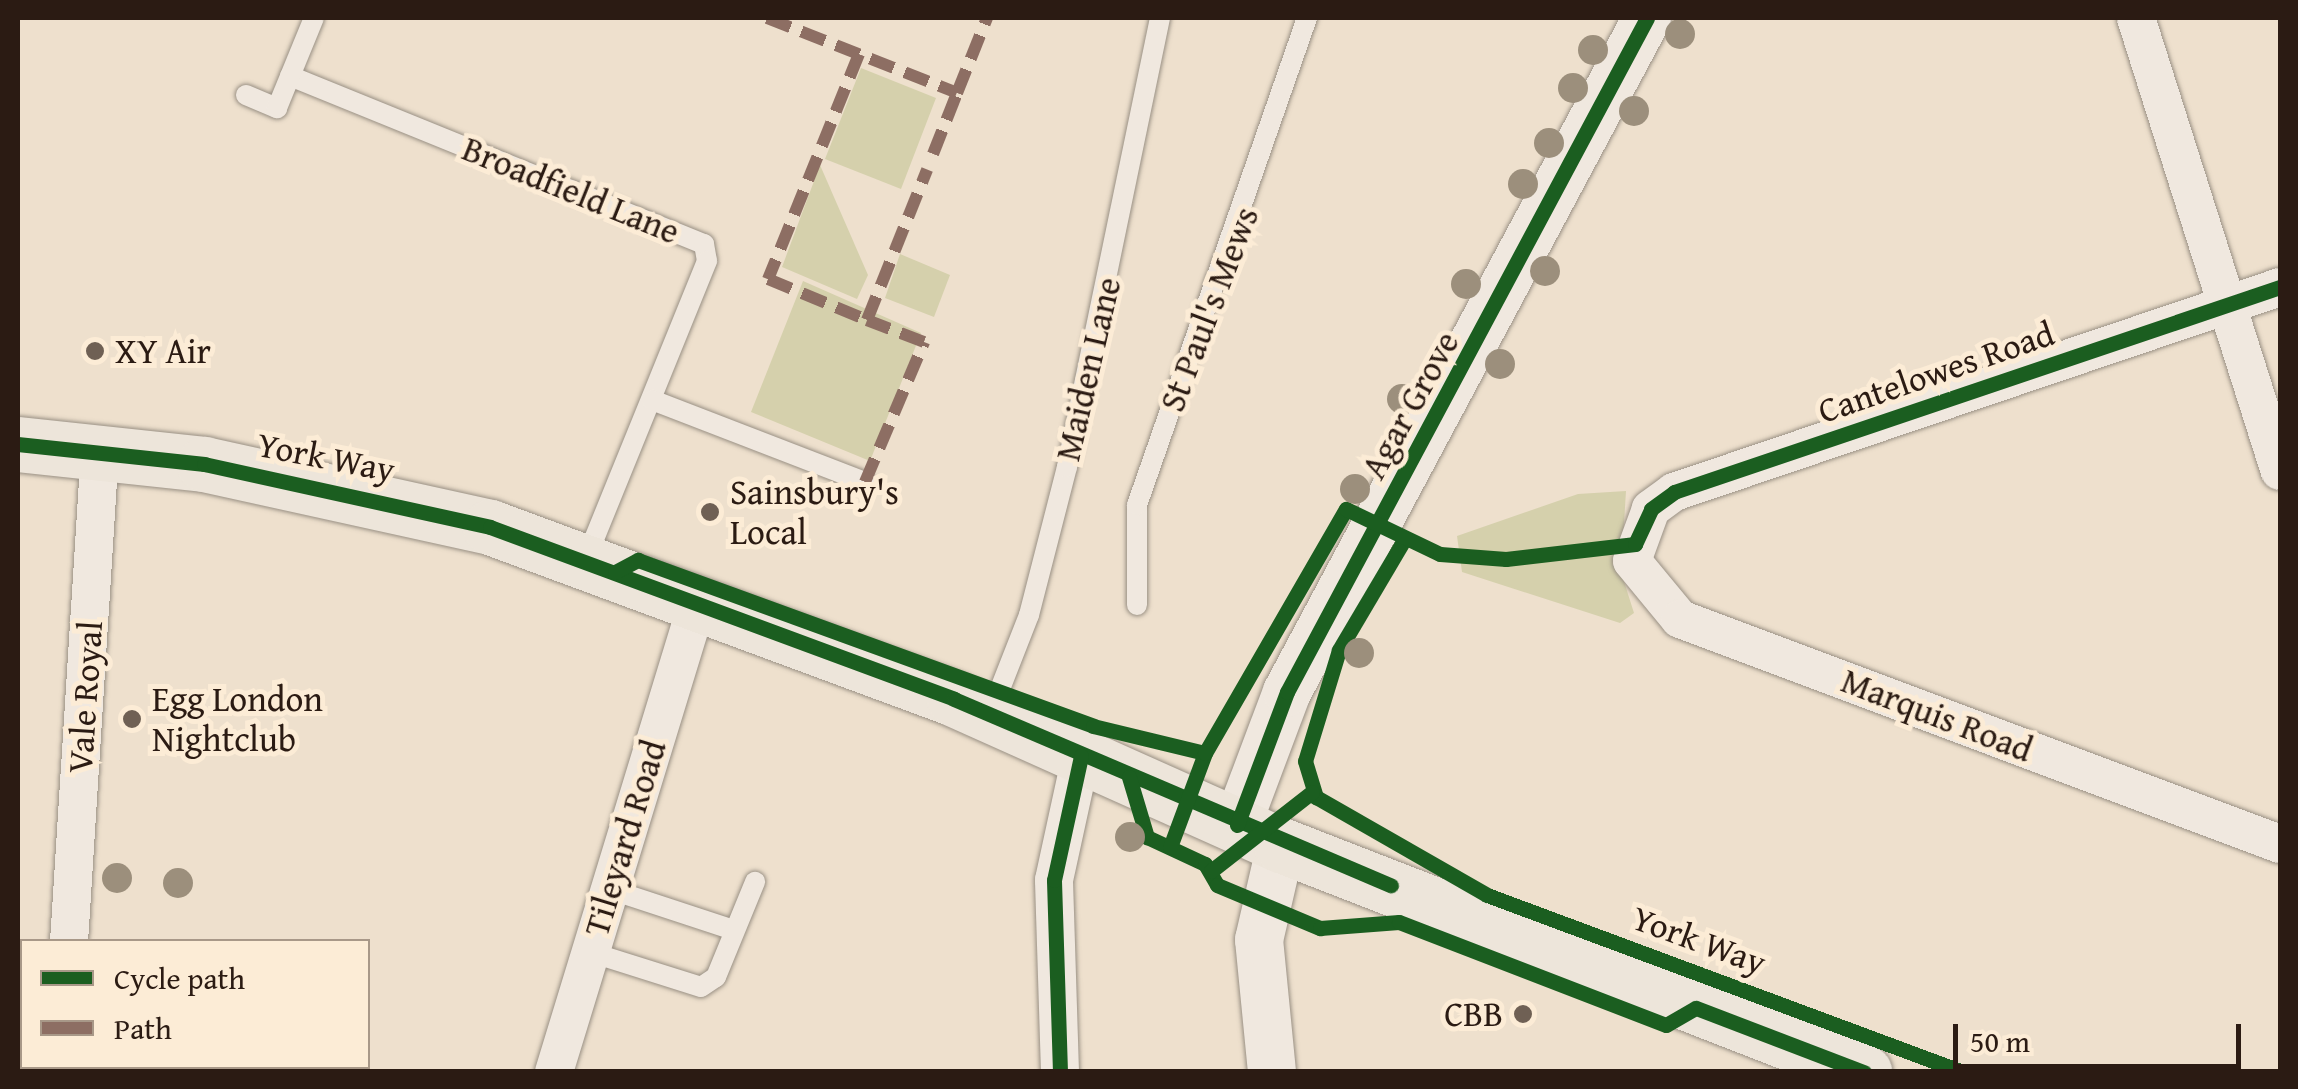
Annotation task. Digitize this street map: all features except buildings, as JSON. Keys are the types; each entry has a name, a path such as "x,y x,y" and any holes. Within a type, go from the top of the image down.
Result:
{"main road":[{"name":"York Way","path":"18,444 388,498 586,561 990,714 1259,835 1864,1072"}],"street":[{"name":"Agar Grove","path":"1272,1072 1259,940 1259,835 1288,692 1647,18"},
{"path":"2136,18 2280,471"},
{"name":"Cantelowes Road","path":"1636,544 1651,509 1674,492 2280,287"},
{"name":"Vale Royal","path":"69,939 100,454"},
{"name":"Marquis Road","path":"1636,544 1632,561 1680,619 2280,844"},
{"name":"Tileyard Road","path":"554,1072 697,604"},
{"path":"1060,1072 1054,880 1081,756"}],"lane":[{"path":"246,95 277,108 314,18"},
{"name":"Maiden Lane","path":"990,714 1029,615 1066,467 1160,18"},
{"name":"St Paul's Mews","path":"1137,605 1137,506 1307,18"},
{"name":"Broadfield Lane","path":"290,76 704,244 707,261 586,561"},
{"path":"652,400 865,482"},
{"path":"590,952 701,987 716,977 731,929 756,882"},
{"path":"609,889 731,929"}],"shaded area":[{"path":"861,68 936,98 901,189 825,159"},
{"path":"820,165 868,275 857,299 782,267"},
{"path":"900,254 950,275 934,317 885,298"},
{"path":"803,281 921,333 870,461 751,412"},
{"path":"1626,491 1621,572 1634,613 1620,623 1462,572 1457,536 1578,494"}],"marked path":[{"path":"767,18 957,93 987,18"},
{"path":"859,54 768,279 867,320"},
{"path":"933,154 957,93"},
{"path":"865,482 924,342 867,320 927,170"}],"cycle path":[{"path":"1237,825 1287,692 1647,18"},
{"path":"1170,847 1205,753 1346,509 1440,554 1506,559 1635,544 1651,509 1674,492 2280,287"},
{"path":"18,444 204,464 490,527 954,699 1391,885"},
{"path":"1404,540 1339,650 1305,761 1316,797 1487,895 1963,1072"},
{"path":"615,572 638,560 1093,726 1205,753"},
{"path":"1060,1072 1054,880 1081,756"},
{"path":"1129,777 1147,837 1205,864 1217,885 1320,928 1399,922 1666,1025 1696,1008 1864,1072"},
{"path":"1211,871 1312,792"}],"place":[{"name":"XY Air","path":"95,351"},
{"name":"Sainsbury's Local","path":"710,512"},
{"name":"Egg London Nightclub","path":"132,719"},
{"name":"CBB","path":"1523,1014"}]}
